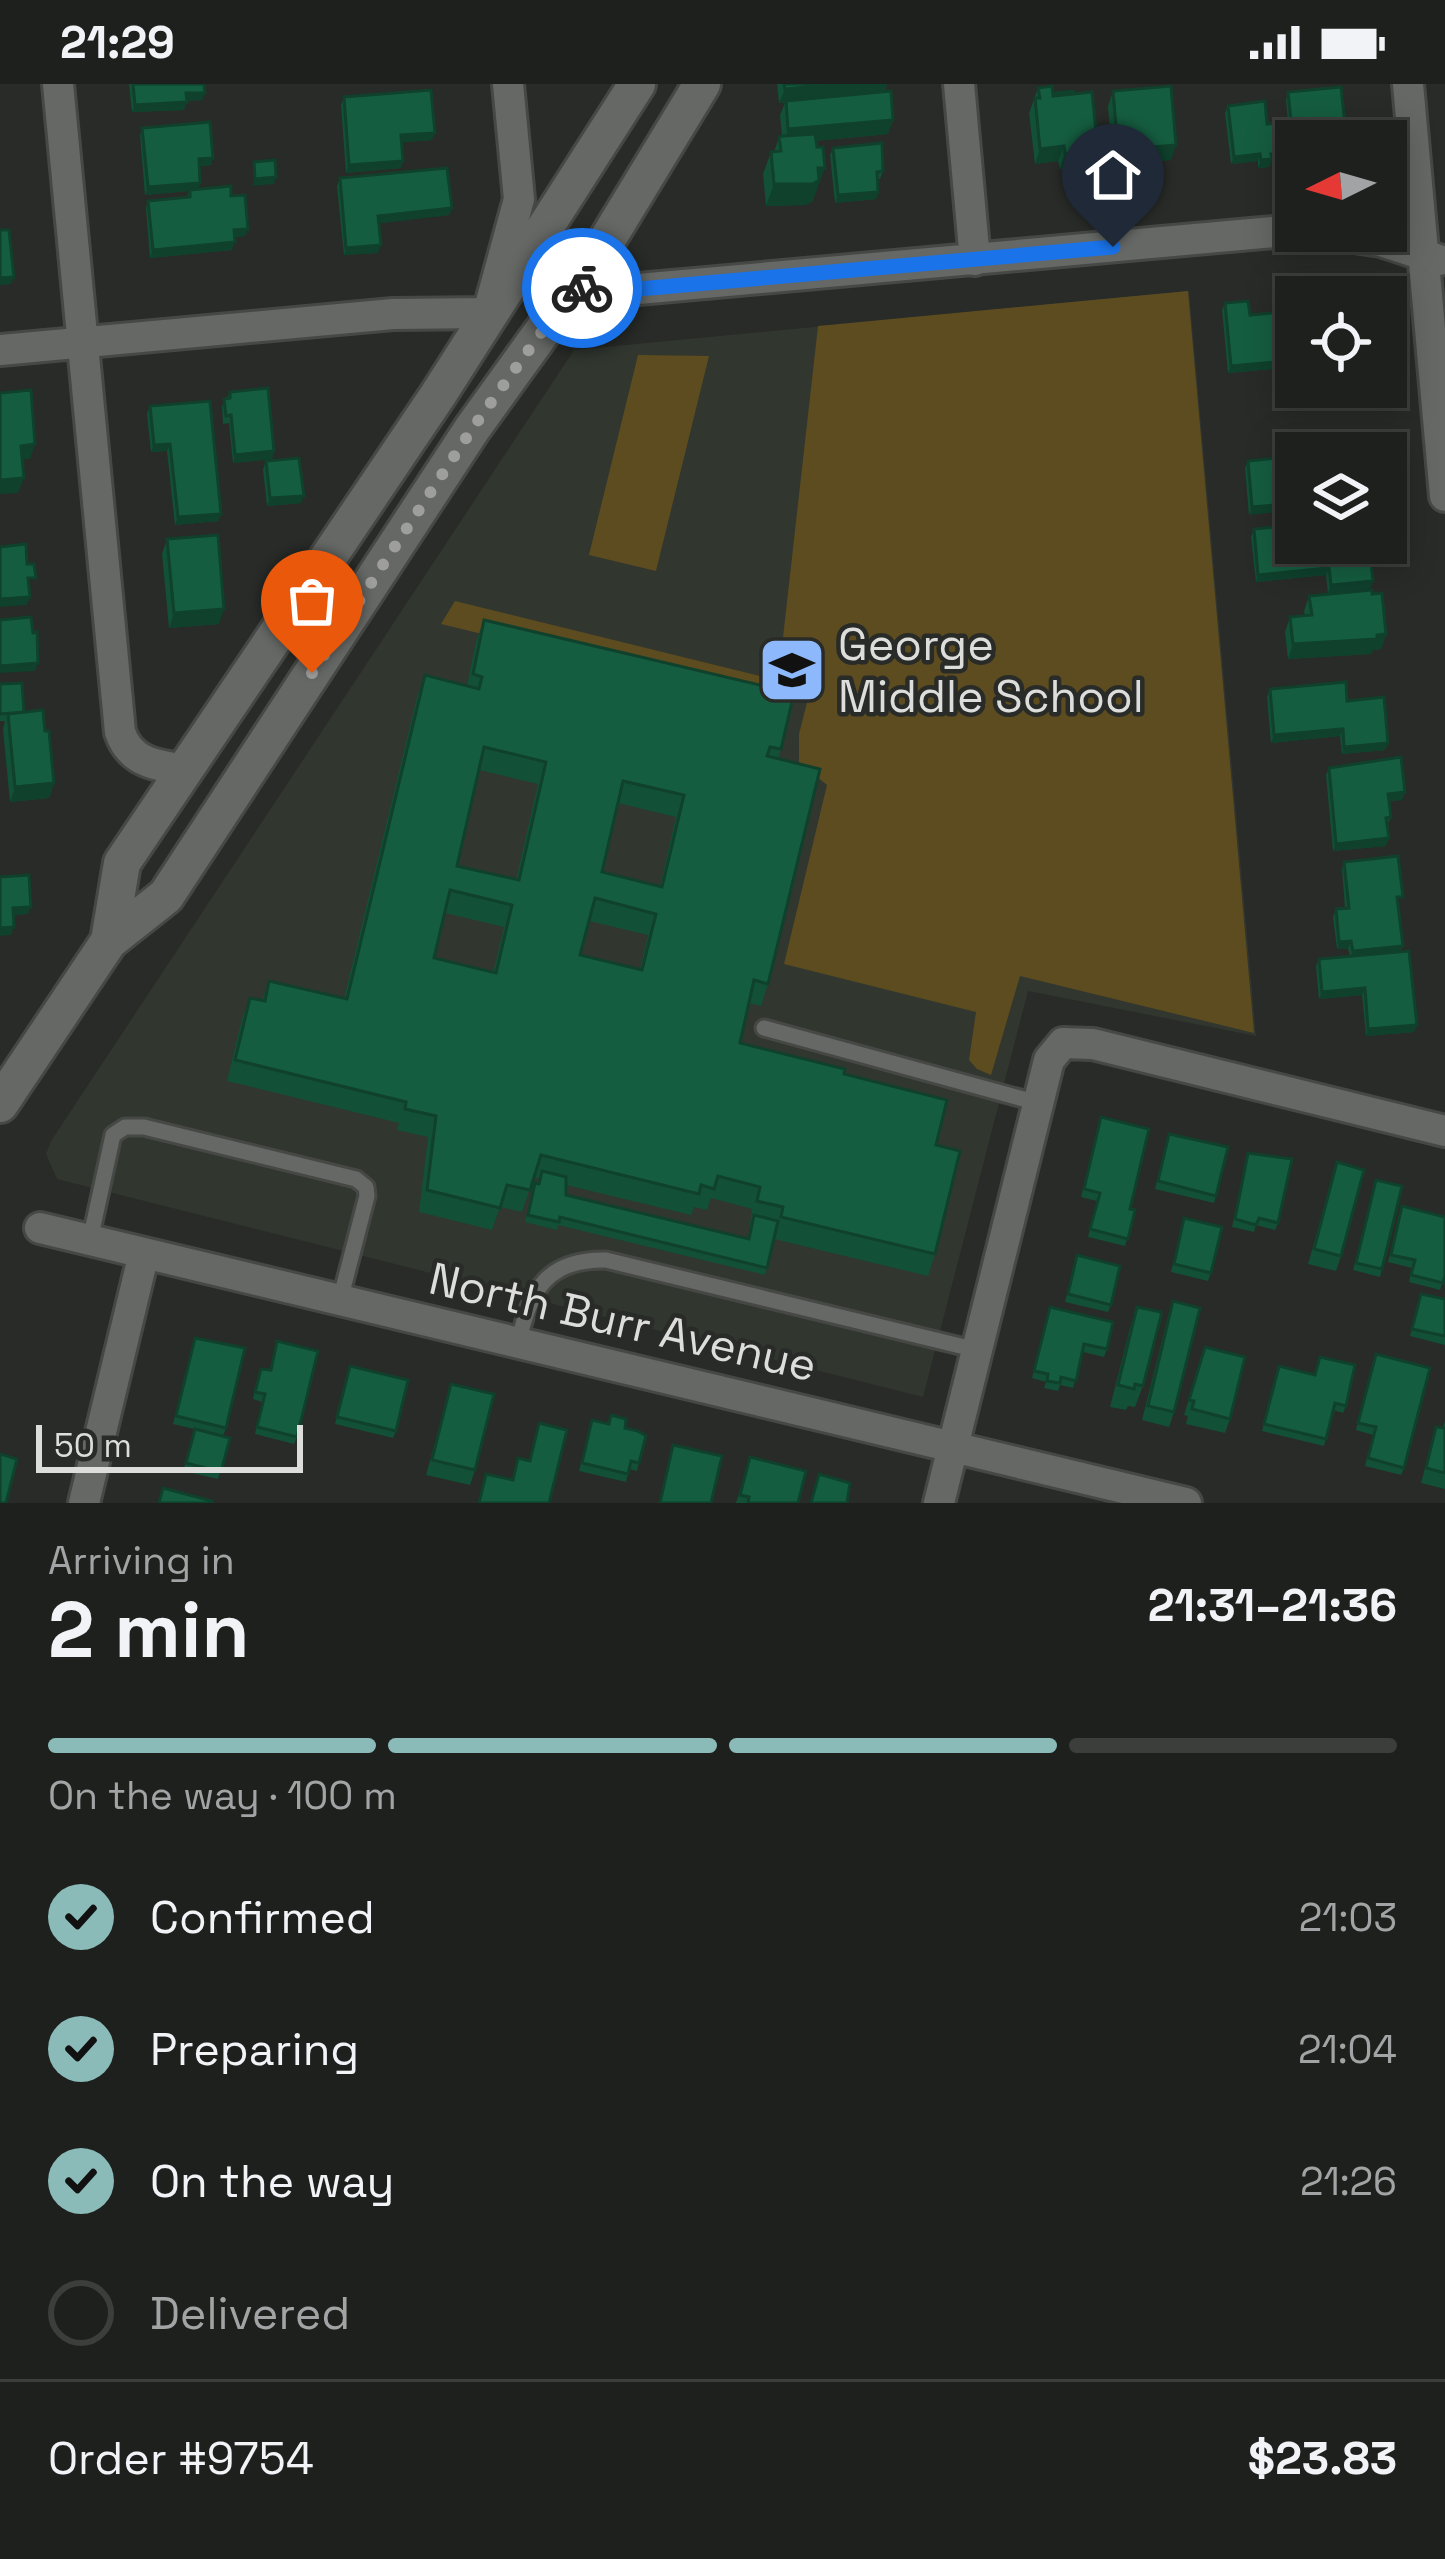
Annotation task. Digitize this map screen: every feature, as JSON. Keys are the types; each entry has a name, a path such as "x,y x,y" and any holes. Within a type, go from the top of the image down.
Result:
{"main road":[{"path":"109,941 122,863 438,394 637,84"},
{"path":"0,1104 109,941 166,896 472,429 574,287 702,84"},
{"path":"472,429 466,409 492,347 495,326 488,313"}],"street":[{"path":"58,84 120,732 134,755 147,763 187,770"},
{"path":"0,350 393,314 488,313 519,199 508,84"},
{"path":"959,84 975,260"},
{"path":"1408,84 1434,258 1445,496"},
{"path":"574,287 616,291 1275,232"},
{"path":"939,1503 1049,1060 1063,1042 1093,1044 1445,1131"},
{"name":"North Burr Avenue","path":"40,1228 1186,1503"},
{"path":"84,1503 144,1253"}],"lane":[{"path":"764,1028 1039,1103"},
{"path":"89,1240 113,1135 125,1127 144,1127 186,1137 356,1179 366,1186 340,1300"},
{"path":"518,1343 534,1292 547,1277 565,1265 606,1260 977,1350"}],"shaded area":[{"path":"1188,291 1254,1033 1020,976 991,1075 969,1060 976,1012 784,964 827,785 799,762 799,734 812,683 779,673 818,326"},
{"name":"George Middle School","path":"1189,291 1256,1036 1028,991 923,1397 57,1179 46,1154 51,1141 574,350"},
{"path":"638,355 709,356 656,571 589,555"},
{"path":"455,601 793,684 786,708 441,624"}],"building":[{"path":"133,84 204,84 205,93 186,93 187,102 135,105"},
{"path":"784,84 838,84 785,89"},
{"path":"1052,86 1053,96 1092,92 1098,151 1065,154 1064,146 1040,149 1035,98 1040,98 1038,88"},
{"path":"1171,86 1176,145 1118,150 1113,91"},
{"path":"1341,87 1345,120 1291,120 1288,92"},
{"path":"431,90 435,133 401,135 403,161 349,165 344,97"},
{"path":"891,91 893,120 788,129 786,101"},
{"path":"1265,101 1267,124 1275,123 1272,159 1261,160 1260,154 1234,157 1228,106"},
{"path":"210,122 213,158 199,159 200,183 148,187 142,128"},
{"path":"815,134 817,147 823,147 825,168 818,168 819,180 774,184 771,152 781,151 779,137"},
{"path":"882,143 878,192 838,195 833,148"},
{"path":"275,160 276,177 255,179 254,162"},
{"path":"447,168 452,208 378,216 381,245 346,248 340,178"},
{"path":"231,186 231,196 245,195 248,229 234,230 235,242 153,250 148,201"},
{"path":"0,230 9,230 14,277 0,278"},
{"path":"1248,301 1250,315 1275,313 1275,362 1231,366 1225,303"},
{"path":"268,388 274,451 235,455 231,415 226,416 224,399 230,398 230,392"},
{"path":"31,390 35,444 21,446 24,478 0,480 0,393"},
{"path":"210,401 221,514 178,517 170,444 154,445 150,406"},
{"path":"299,458 304,496 270,498 266,461"},
{"path":"1275,458 1275,505 1252,507 1248,461"},
{"path":"1275,527 1275,564 1371,564 1373,581 1331,585 1329,568 1258,575 1254,529"},
{"path":"218,535 224,609 174,613 167,539"},
{"path":"26,544 27,564 34,564 36,578 28,578 30,597 0,599 0,547"},
{"path":"1372,590 1372,594 1382,593 1386,634 1377,639 1293,644 1290,617 1312,615 1309,596"},
{"path":"31,617 33,633 37,632 38,663 0,666 0,620"},
{"path":"484,620 794,693 781,749 770,747 767,756 820,769 768,984 754,980 740,1043 947,1100 936,1145 960,1151 935,1254 781,1217 783,1207 757,1201 760,1187 718,1176 714,1189 701,1185 699,1194 541,1155 530,1190 507,1185 500,1208 427,1190 436,1116 405,1109 406,1102 235,1060 250,998 265,1001 269,981 347,999 425,675 479,689 482,677 473,674","holes":["484,747 546,762 519,880 457,866","623,781 684,795 662,887 602,872","450,890 512,905 496,973 434,958","595,898 656,914 642,970 580,955"]},
{"path":"1346,682 1347,701 1384,697 1388,743 1344,747 1343,729 1274,735 1270,689"},
{"path":"22,683 24,712 0,714 0,684"},
{"path":"43,710 54,783 15,787 8,714"},
{"path":"1401,757 1405,792 1388,794 1389,838 1336,844 1329,768"},
{"path":"1398,856 1403,946 1353,951 1351,941 1339,942 1336,909 1349,908 1344,862"},
{"path":"29,875 31,907 13,908 14,927 0,928 0,877"},
{"path":"1409,951 1417,1025 1368,1029 1365,988 1322,992 1319,959"},
{"path":"1101,1117 1149,1129 1130,1209 1135,1210 1128,1239 1090,1229 1100,1193 1084,1189"},
{"path":"1169,1134 1228,1147 1216,1196 1158,1181"},
{"path":"1248,1153 1292,1159 1278,1223 1259,1218 1256,1225 1235,1219"},
{"path":"1337,1162 1364,1170 1341,1256 1314,1249"},
{"path":"542,1171 566,1177 566,1195 749,1239 754,1215 778,1221 767,1268 560,1217 559,1222 528,1215"},
{"path":"1376,1180 1402,1186 1382,1269 1356,1263"},
{"path":"1402,1206 1445,1217 1443,1283 1411,1275 1415,1260 1391,1255"},
{"path":"1184,1218 1222,1227 1211,1273 1174,1264"},
{"path":"1077,1255 1120,1266 1111,1305 1068,1294"},
{"path":"1421,1294 1445,1299 1445,1336 1412,1329"},
{"path":"1173,1301 1200,1308 1174,1412 1148,1406"},
{"path":"1050,1307 1113,1322 1107,1349 1084,1344 1076,1381 1061,1377 1060,1383 1047,1381 1048,1374 1034,1371"},
{"path":"1137,1307 1161,1312 1161,1316 1143,1386 1135,1384 1134,1389 1118,1385"},
{"path":"195,1338 245,1348 226,1428 176,1416"},
{"path":"277,1341 318,1351 297,1437 257,1427 265,1394 255,1392 261,1369 271,1370"},
{"path":"1205,1347 1245,1357 1230,1419 1192,1409 1194,1401 1189,1400"},
{"path":"1376,1354 1430,1368 1404,1468 1368,1458 1376,1427 1358,1423"},
{"path":"1320,1357 1355,1365 1346,1406 1335,1403 1326,1439 1264,1424 1279,1366 1315,1375"},
{"path":"350,1366 408,1380 396,1431 337,1417"},
{"path":"451,1384 494,1394 475,1470 432,1460"},
{"path":"611,1415 626,1419 625,1428 646,1436 639,1463 631,1461 628,1474 582,1463 592,1420 609,1424"},
{"path":"539,1423 567,1430 549,1503 479,1503 486,1474 513,1480 518,1458 530,1461"},
{"path":"1436,1427 1445,1428 1445,1473 1426,1468"},
{"path":"195,1429 230,1438 221,1472 186,1463"},
{"path":"673,1445 722,1456 711,1503 660,1503"},
{"path":"0,1454 17,1459 6,1503 0,1503"},
{"path":"750,1457 806,1471 798,1503 748,1503 749,1497 740,1495"},
{"path":"819,1474 850,1483 847,1503 811,1503"},
{"path":"163,1488 212,1501 159,1503"}],"way so far":[{"path":"312,673 472,429 574,287 582,288"}],"place":[{"name":"George Middle School","path":"792,670"}],"route":[{"path":"582,288 616,291 1113,247"}]}
